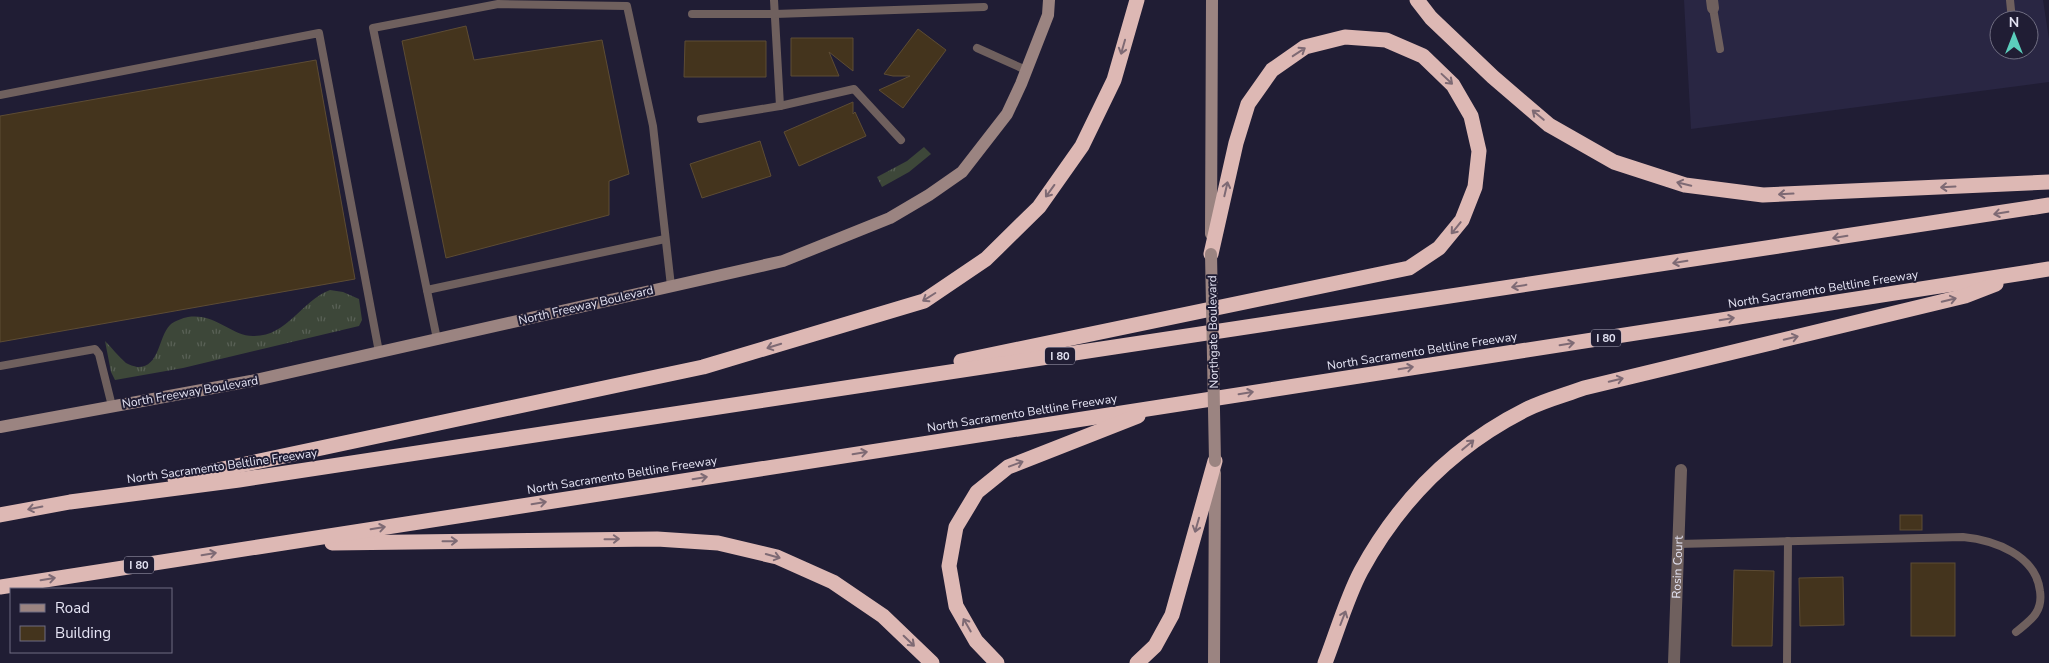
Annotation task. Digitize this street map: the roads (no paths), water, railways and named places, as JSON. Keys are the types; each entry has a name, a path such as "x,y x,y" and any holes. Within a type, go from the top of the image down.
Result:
{"highway":[{"path":"70,502 703,367 924,301 986,259 1039,207 1082,146 1114,80 1137,0"},
{"path":"1417,0 1431,18 1493,77 1549,125 1614,162 1685,185 1763,195 2049,182"},
{"path":"794,396 1409,268 1439,248 1462,220 1476,187 1477,142 1471,116 1453,85 1423,56 1386,40 1345,37 1337,39 1305,48 1272,70 1248,104 1236,143 1211,254"},
{"name":"North Sacramento Beltline Freeway","path":"0,515 70,502 239,480 2049,206"},
{"name":"North Sacramento Beltline Freeway","path":"0,586 2049,269"},
{"path":"1325,663 1360,572 1391,522 1430,476 1476,438 1528,409 1584,388 1966,296 2026,273"},
{"path":"997,663 976,641 956,606 949,566 956,527 977,492 1008,466 1163,406"},
{"path":"1137,663 1156,646 1172,615 1215,461"},
{"path":"278,543 656,539 718,543 777,557 833,582 883,616 932,663"}],"street":[{"name":"North Freeway Boulevard","path":"0,427 251,381 783,261 890,218 929,195 962,172 1007,114 1048,15 1049,0"},
{"name":"Northgate Boulevard","path":"1212,0 1211,254 1215,461 1214,663"},
{"name":"Rosin Court","path":"1674,663 1681,470"}],"lane":[{"path":"774,0 780,106"},
{"path":"917,0 917,9"},
{"path":"437,339 373,28 498,4 627,6 653,126 671,286"},
{"path":"1712,4 1720,48"},
{"path":"692,14 775,14 984,7"},
{"path":"0,95 319,33 379,352"},
{"path":"977,48 1026,70"},
{"path":"701,119 780,106 854,89 901,140"},
{"path":"427,290 666,239"},
{"path":"0,366 95,349 99,354 112,406"},
{"path":"1678,544 1963,537 1982,539 1999,545 2027,562 2039,583 2041,599 2036,613 2016,632"},
{"path":"1787,663 1788,541"}]}
